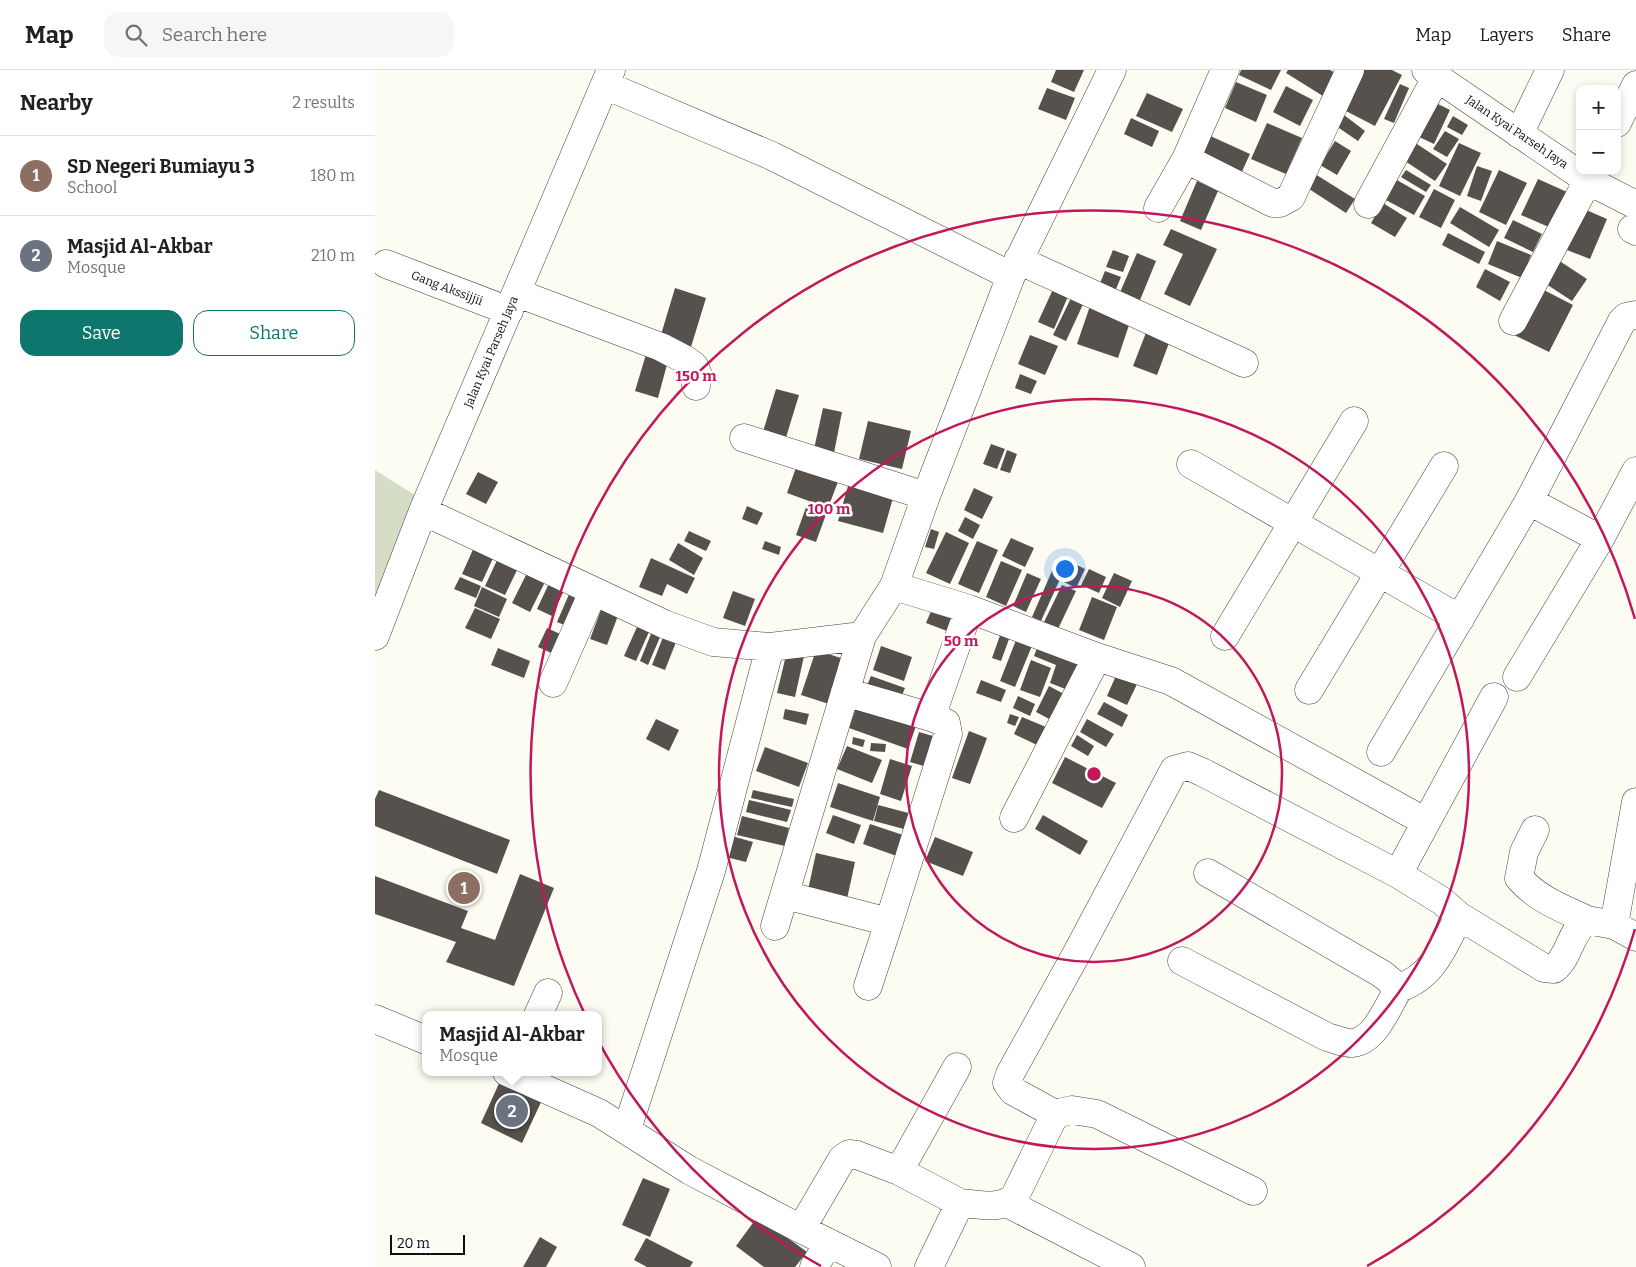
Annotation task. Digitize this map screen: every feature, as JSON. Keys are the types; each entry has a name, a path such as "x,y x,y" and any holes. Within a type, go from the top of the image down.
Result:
{"street":[{"path":"775,926 862,636 894,586 926,496 1015,268 1112,70"},
{"path":"1158,208 1185,159 1225,70"},
{"path":"1185,159 1273,203 1280,203 1291,197 1350,70"},
{"path":"1519,134 1550,70"},
{"path":"1368,204 1431,74"},
{"name":"Jalan Kyai Parseh Jaya","path":"1431,74 1519,134 1591,176 1635,222"},
{"path":"608,77 772,156 1015,268 1244,363"},
{"name":"Jalan Kyai Parseh Jaya","path":"375,636 423,512 608,77"},
{"path":"1621,114 1636,84"},
{"path":"1513,321 1591,176"},
{"name":"Gang Akssijjii","path":"386,264 661,347 694,366 698,375 696,386"},
{"path":"1381,752 1529,501 1622,321 1626,317 1636,315"},
{"path":"1225,636 1354,421"},
{"path":"744,438 926,496"},
{"path":"1191,464 1460,619"},
{"path":"1309,690 1444,466"},
{"path":"1517,677 1600,539 1636,471"},
{"path":"1529,501 1600,539"},
{"path":"423,512 664,624 713,642 770,647 862,636"},
{"path":"894,586 969,609 1097,657 1171,681 1426,822"},
{"path":"553,682 593,592"},
{"path":"931,716 969,609"},
{"path":"627,1129 711,871 770,647"},
{"path":"1014,818 1097,657"},
{"path":"845,692 931,716 946,723 948,734 868,986"},
{"path":"1398,874 1494,697"},
{"path":"1253,1191 1097,1114 1072,1110 1055,1114 1013,1091 1007,1083 1010,1074 1174,770 1188,766 1202,772 1398,874 1442,901 1459,916 1544,968 1554,969 1565,956 1579,926 1587,920"},
{"path":"1535,830 1524,852 1519,878 1530,890 1546,901 1587,920 1625,931 1636,802"},
{"path":"1208,874 1382,974 1399,988"},
{"path":"785,896 889,922"},
{"path":"1182,962 1327,1038 1351,1044 1363,1040 1373,1030 1399,988 1410,984 1424,975 1436,961 1459,916"},
{"path":"375,1019 422,1038"},
{"path":"899,1171 957,1067"},
{"path":"516,1076 599,1113 689,1170 801,1229 821,1256 877,1267"},
{"path":"1009,1204 1015,1196 1055,1114"},
{"path":"801,1229 842,1159 849,1154 857,1154 899,1171 960,1203 1000,1206 1009,1204 1131,1267"},
{"path":"929,1267 960,1203"}],"green space":[{"path":"375,470 418,497 375,611"}],"building":[{"path":"1056,70 1084,70 1074,92 1051,82"},
{"path":"1241,70 1281,70 1271,90 1239,75"},
{"path":"1288,70 1330,70 1344,78 1331,101 1286,73"},
{"path":"1362,70 1392,70 1402,75 1375,126 1342,109"},
{"path":"1236,82 1267,95 1256,122 1225,108"},
{"path":"1400,84 1409,88 1394,123 1384,119"},
{"path":"1286,86 1313,100 1300,126 1273,112"},
{"path":"1047,88 1075,98 1066,120 1038,109"},
{"path":"1147,93 1183,109 1172,132 1136,116"},
{"path":"1434,102 1450,110 1434,144 1417,136"},
{"path":"1344,115 1365,131 1358,141 1336,126"},
{"path":"1453,116 1468,125 1462,135 1447,127"},
{"path":"1131,118 1159,131 1152,147 1124,134"},
{"path":"1267,123 1302,138 1286,174 1251,159"},
{"path":"1445,131 1459,139 1447,157 1433,149"},
{"path":"1206,134 1250,154 1239,178 1195,158"},
{"path":"1411,140 1447,164 1435,181 1399,157"},
{"path":"1335,141 1351,151 1337,175 1320,165"},
{"path":"1459,143 1481,153 1460,196 1439,186"},
{"path":"1477,166 1492,171 1481,201 1467,196"},
{"path":"1406,170 1431,185 1426,192 1401,177"},
{"path":"1499,170 1527,183 1506,225 1479,212"},
{"path":"1315,174 1355,199 1346,213 1306,187"},
{"path":"1395,179 1425,196 1414,215 1384,199"},
{"path":"1538,179 1567,192 1551,228 1521,215"},
{"path":"1197,181 1218,191 1201,230 1180,221"},
{"path":"1434,189 1455,200 1441,228 1419,217"},
{"path":"1383,203 1407,218 1395,237 1371,223"},
{"path":"1460,207 1499,230 1489,247 1450,223"},
{"path":"1584,209 1607,219 1590,259 1567,250"},
{"path":"1513,220 1542,234 1533,252 1504,238"},
{"path":"1171,229 1217,249 1190,306 1164,294 1183,254 1163,245"},
{"path":"1448,233 1485,252 1479,264 1442,245"},
{"path":"1497,241 1531,255 1522,278 1488,264"},
{"path":"1113,250 1129,256 1123,272 1106,267"},
{"path":"1137,253 1156,261 1138,305 1118,297"},
{"path":"1555,258 1587,279 1572,301 1540,280"},
{"path":"1485,269 1510,282 1500,301 1476,287"},
{"path":"1105,271 1121,277 1114,294 1098,288"},
{"path":"1054,287 1069,294 1054,329 1038,322"},
{"path":"1538,287 1573,305 1549,352 1514,335"},
{"path":"675,288 706,298 691,347 660,338"},
{"path":"1073,294 1085,300 1066,341 1053,335"},
{"path":"1090,306 1131,319 1118,358 1077,344"},
{"path":"1149,325 1172,335 1157,375 1133,366"},
{"path":"1030,335 1058,346 1045,375 1018,364"},
{"path":"647,351 669,357 658,398 635,391"},
{"path":"1020,374 1037,381 1031,394 1015,388"},
{"path":"776,389 799,395 784,444 761,438"},
{"path":"823,408 842,412 834,453 814,449"},
{"path":"868,421 911,431 902,469 859,459"},
{"path":"991,444 1005,449 997,469 983,464"},
{"path":"1007,450 1017,454 1010,473 1000,470"},
{"path":"799,459 841,474 828,508 787,493"},
{"path":"478,472 498,482 486,504 466,494"},
{"path":"848,486 893,498 883,533 838,521"},
{"path":"974,488 993,497 982,519 964,510"},
{"path":"808,502 828,509 816,542 796,535"},
{"path":"747,506 763,513 757,525 742,519"},
{"path":"965,517 980,525 973,539 958,531"},
{"path":"931,529 939,532 934,549 925,547"},
{"path":"689,531 711,541 706,551 684,541"},
{"path":"946,532 969,543 950,584 926,573"},
{"path":"1011,538 1034,548 1025,567 1002,556"},
{"path":"765,541 781,547 779,555 762,549"},
{"path":"977,541 998,550 979,593 958,584"},
{"path":"678,543 703,558 694,575 669,560"},
{"path":"475,545 495,554 482,582 462,574"},
{"path":"499,556 519,566 505,595 485,586"},
{"path":"651,558 695,578 687,594 667,584 662,596 639,587"},
{"path":"1001,561 1022,570 1006,606 986,597"},
{"path":"1073,563 1085,569 1076,588 1064,582"},
{"path":"1055,564 1065,568 1041,621 1032,617"},
{"path":"529,569 547,578 530,612 512,603"},
{"path":"1089,569 1106,577 1099,593 1081,585"},
{"path":"1027,573 1041,579 1026,612 1013,606"},
{"path":"1114,573 1132,581 1120,607 1102,598"},
{"path":"460,577 481,586 476,598 454,589"},
{"path":"552,577 567,584 552,616 537,609"},
{"path":"1062,585 1076,591 1058,629 1044,622"},
{"path":"482,587 507,599 499,617 474,606"},
{"path":"733,591 755,599 745,626 723,618"},
{"path":"570,592 587,599 574,629 557,622"},
{"path":"1092,597 1117,607 1104,640 1079,630"},
{"path":"934,604 962,614 955,634 926,623"},
{"path":"602,607 619,613 607,645 590,639"},
{"path":"475,608 500,619 491,639 465,628"},
{"path":"641,618 653,623 636,661 624,656"},
{"path":"655,624 664,628 648,665 640,661"},
{"path":"667,627 680,632 665,670 652,665"},
{"path":"1003,627 1012,631 1001,661 992,658"},
{"path":"547,628 569,638 560,657 538,647"},
{"path":"1018,635 1034,641 1015,687 1000,681"},
{"path":"1039,643 1080,660 1068,690 1050,683 1056,665 1034,656"},
{"path":"881,646 912,657 904,681 873,670"},
{"path":"498,648 530,661 524,678 491,665"},
{"path":"816,650 847,660 832,705 801,695"},
{"path":"787,651 804,656 795,697 777,693"},
{"path":"1031,660 1051,668 1040,697 1020,690"},
{"path":"1118,671 1139,680 1127,705 1107,696"},
{"path":"871,676 905,688 900,700 866,688"},
{"path":"981,680 1006,690 1001,702 976,693"},
{"path":"1049,686 1064,694 1051,720 1036,712"},
{"path":"1018,696 1035,704 1030,716 1013,708"},
{"path":"1104,702 1128,715 1122,727 1097,714"},
{"path":"857,705 916,726 908,749 849,728"},
{"path":"785,709 809,714 806,725 783,719"},
{"path":"1010,714 1019,717 1015,726 1007,723"},
{"path":"1022,717 1046,727 1037,745 1014,734"},
{"path":"656,719 679,730 669,751 646,739"},
{"path":"1087,719 1114,734 1106,747 1080,732"},
{"path":"969,731 987,738 970,784 952,778"},
{"path":"919,732 943,739 934,769 910,762"},
{"path":"1077,735 1094,746 1088,756 1071,746"},
{"path":"853,737 865,740 863,747 852,744"},
{"path":"871,743 886,744 885,752 870,751"},
{"path":"847,746 882,760 872,783 837,769"},
{"path":"765,747 808,763 799,787 756,771"},
{"path":"1065,757 1116,783 1102,808 1052,783"},
{"path":"890,759 912,766 901,801 880,794"},
{"path":"838,783 880,797 873,821 830,807"},
{"path":"379,790 510,840 497,874 375,826 375,799"},
{"path":"753,790 794,799 792,807 751,798"},
{"path":"749,800 791,810 787,822 746,812"},
{"path":"878,805 920,816 915,832 874,821"},
{"path":"833,815 861,825 854,844 826,833"},
{"path":"1043,815 1088,841 1080,855 1035,829"},
{"path":"742,816 789,828 785,846 737,835"},
{"path":"870,824 912,838 905,859 863,844"},
{"path":"728,835 753,842 746,862 722,856"},
{"path":"935,837 973,852 963,876 925,861"},
{"path":"816,853 855,862 847,899 808,890"},
{"path":"520,874 554,888 514,986 446,962 456,942 375,914 375,876 468,911 461,928 495,940"},
{"path":"501,1079 543,1098 522,1143 481,1123"},
{"path":"643,1178 670,1189 650,1237 622,1225"},
{"path":"758,1216 807,1252 795,1267 764,1267 736,1246"},
{"path":"540,1237 557,1247 546,1267 523,1267"},
{"path":"646,1238 693,1262 690,1267 647,1267 634,1260"}],"place":[{"name":"SD Negeri Bumiayu 3","path":"464,888"},
{"name":"Masjid Al-Akbar","path":"512,1111"}]}
